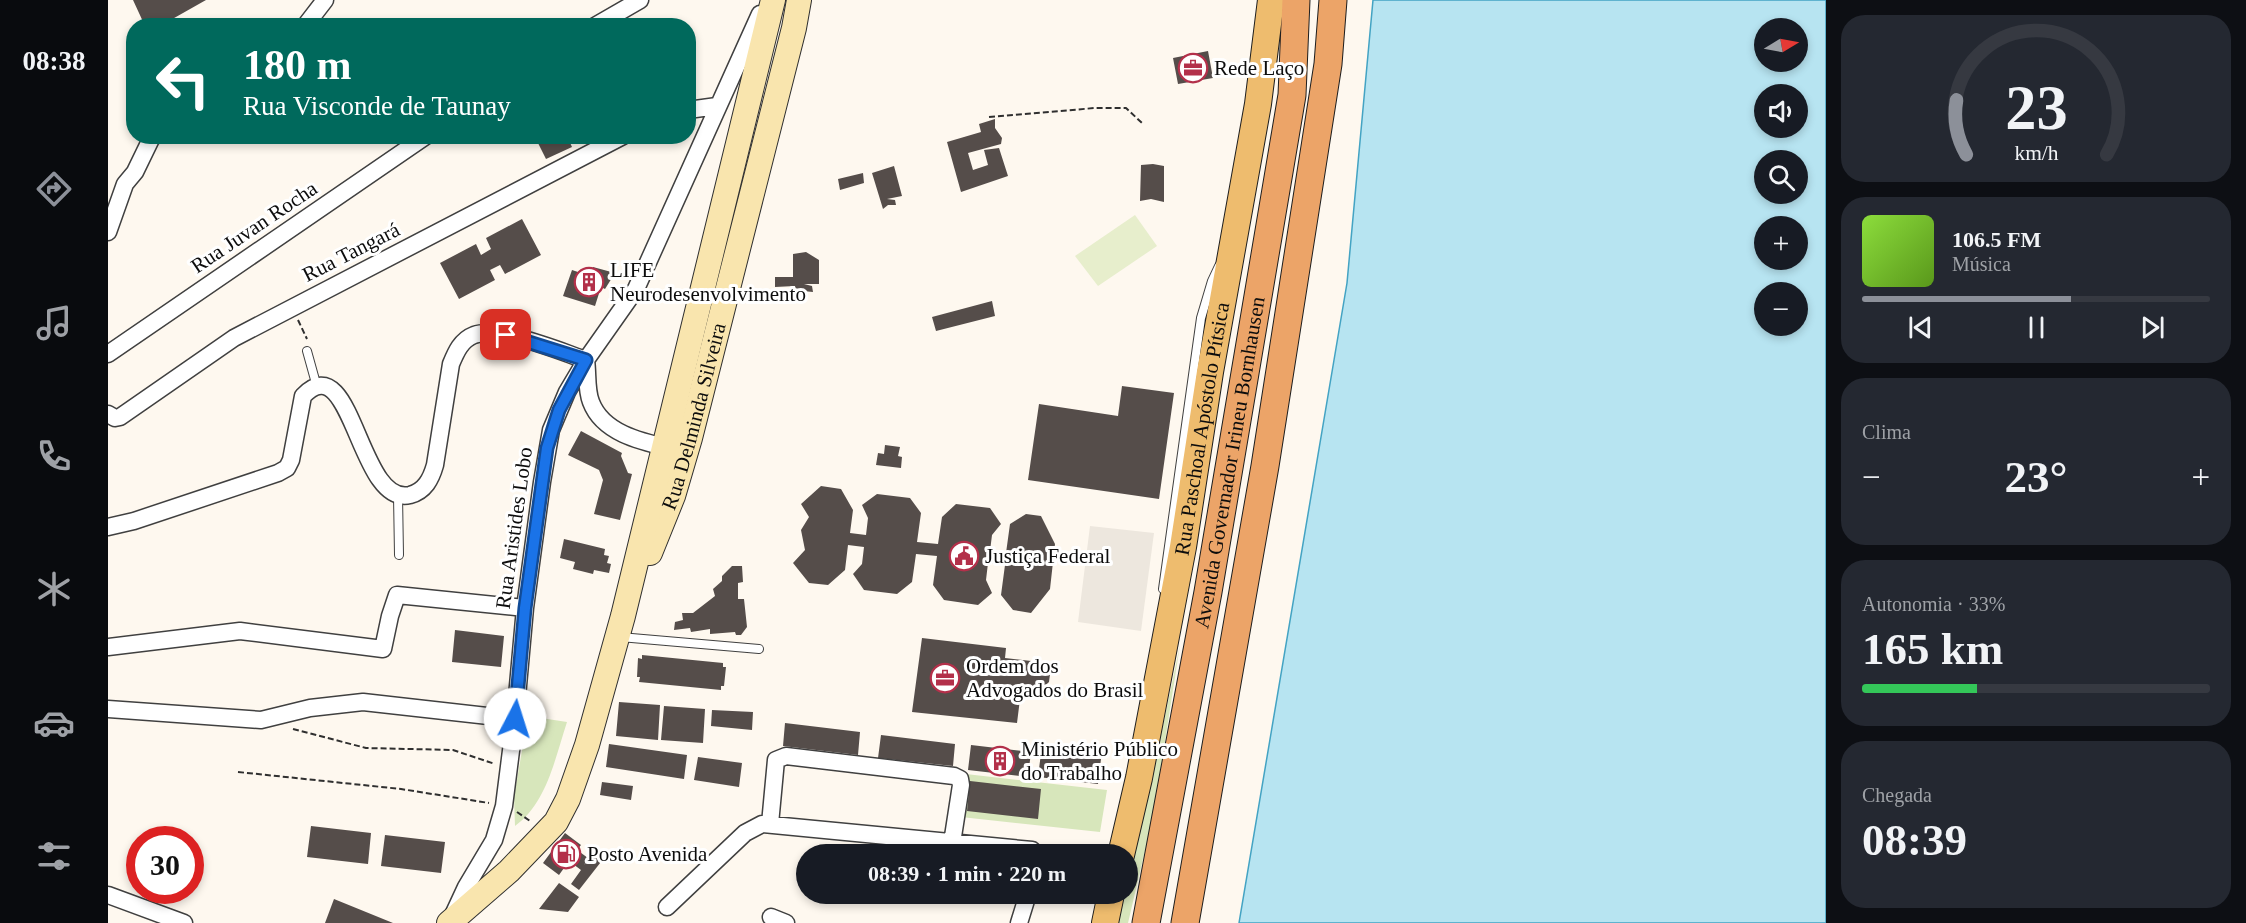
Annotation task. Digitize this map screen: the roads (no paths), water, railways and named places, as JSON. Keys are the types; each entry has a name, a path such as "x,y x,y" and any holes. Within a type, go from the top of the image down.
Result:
{"highway":[{"name":"Avenida Governador Irineu Bornhausen","path":"1146,923 1208,592 1292,95 1296,0"},
{"name":"Avenida Governador Irineu Bornhausen","path":"1185,923 1267,454 1328,64 1333,0"}],"main road":[{"name":"Rua Delminda Silveira","path":"449,922 509,871 556,822 587,745 620,626 666,516 675,449 773,0"},
{"name":"Rua Delminda Silveira","path":"675,449 794,28 799,0"},
{"name":"Rua Paschoal Apóstolo Pítsica","path":"1123,844 1139,778 1183,547 1210,372 1258,104 1271,0"},
{"path":"1105,923 1110,904"}],"street":[{"path":"311,18 325,0"},
{"path":"609,18 640,0"},
{"name":"Rua Aristides Lobo","path":"449,922 466,887 494,840 504,805 510,768 525,608 547,448 559,410 586,360 636,289 717,106 752,36 766,0"},
{"path":"696,109 717,106"},
{"path":"108,232 125,184 135,172 148,144"},
{"name":"Rua Juvan Rocha","path":"108,354 414,144"},
{"name":"Rua Tangará","path":"108,414 115,418 120,417 234,338 608,144"},
{"path":"108,527 134,521 287,468 293,450 303,396 316,387 327,388 338,395 382,485 398,495 408,496 420,491 430,480 435,465 451,363 464,341 484,334 506,335 586,360 590,400 598,417 616,431 675,449"},
{"path":"108,647 240,631 383,649 397,595 525,608"},
{"path":"108,709 261,720 309,708 363,702 515,719"},
{"path":"770,824 776,760 786,756 954,776 960,779 952,843"},
{"path":"667,907 754,827 770,824 963,844"},
{"path":"108,895 184,923"},
{"path":"1019,923 1025,904"}],"lane":[{"path":"1162,595 1201,318 1212,281 1235,234"},
{"path":"308,351 316,387"},
{"path":"398,495 399,555"},
{"path":"620,626 759,649"},
{"path":"1139,726 1136,757 1139,778"}],"water":[{"path":"1373,0 1826,0 1826,923 1239,923 1347,283"}],"place":[{"name":"Rede Laço","path":"1193,68"},
{"name":"LIFE Neurodesenvolvimento","path":"589,282"},
{"name":"Justiça Federal","path":"964,556"},
{"name":"Ordem dos Advogados do Brasil","path":"945,678"},
{"name":"Ministério Público do Trabalho","path":"1000,761"},
{"name":"Posto Avenida","path":"566,854"}]}
